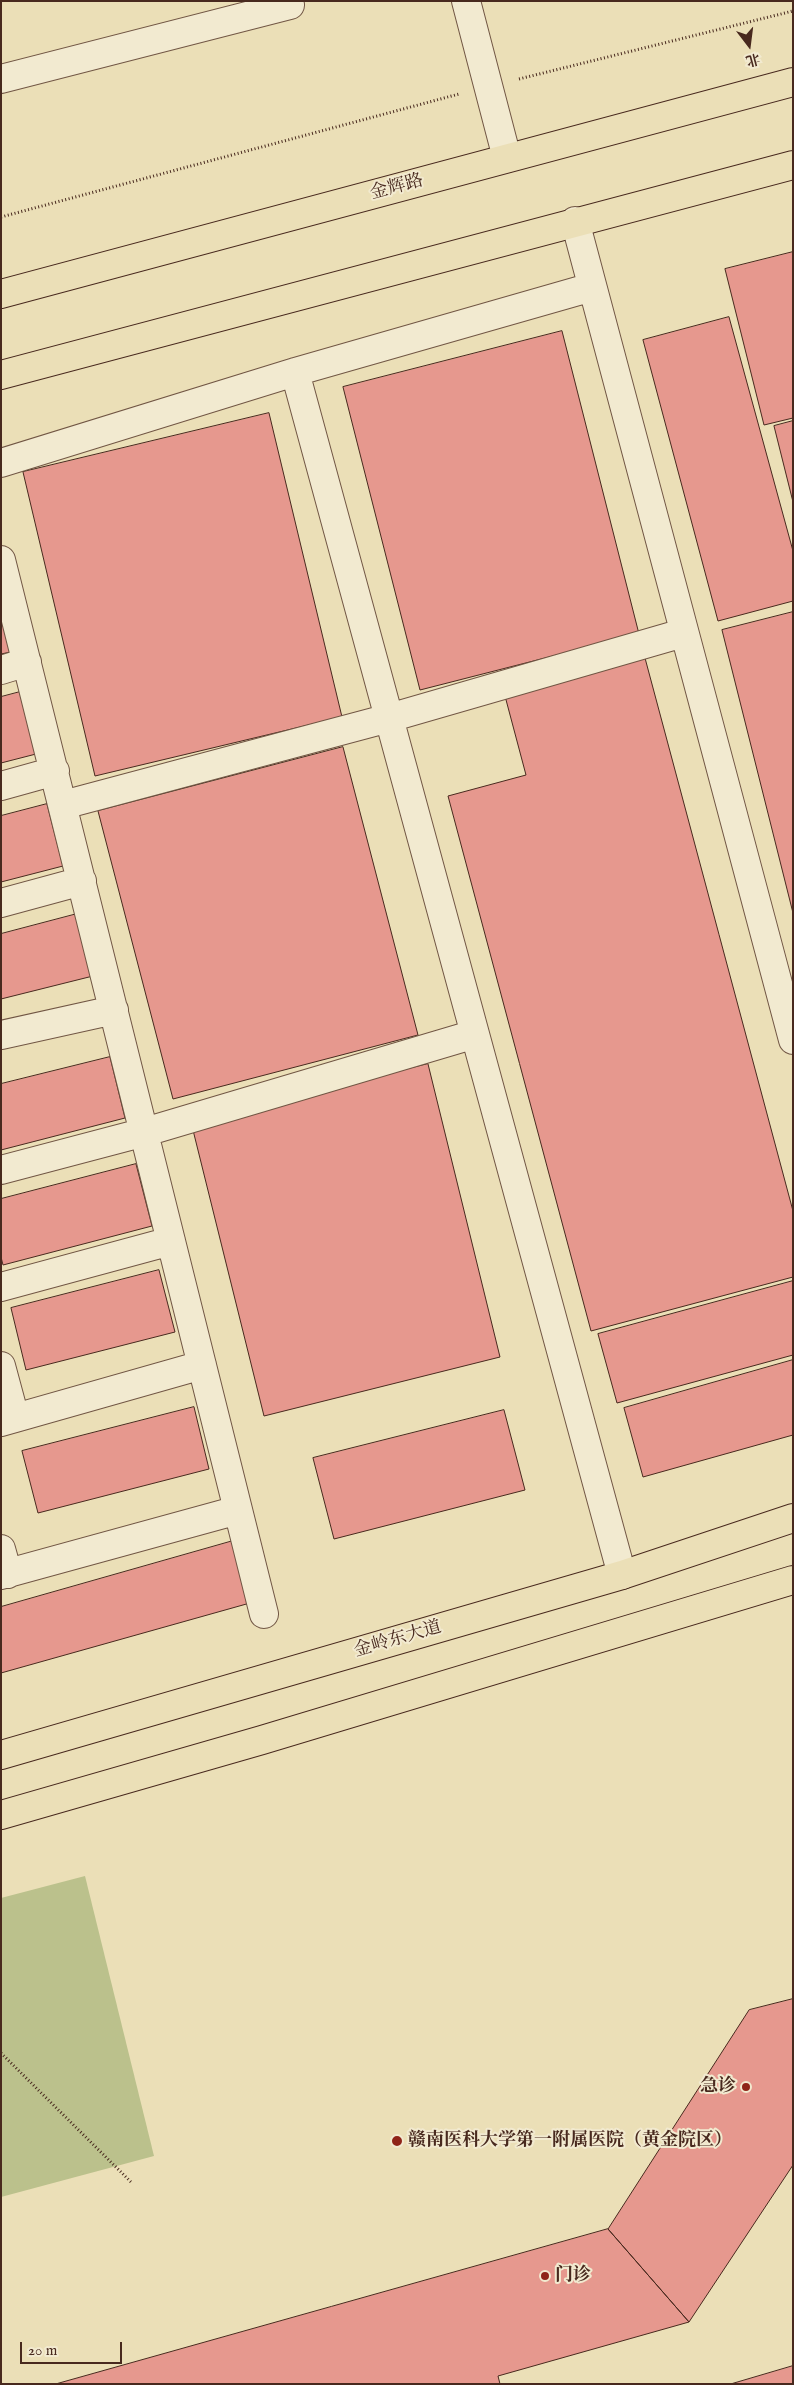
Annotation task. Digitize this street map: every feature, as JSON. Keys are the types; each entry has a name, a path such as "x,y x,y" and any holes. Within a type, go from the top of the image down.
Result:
{"main road":[{"name":"金辉路","path":"1,294 793,82"},
{"path":"1,375 574,221 793,165"},
{"name":"金岭东大道","path":"1,1754 622,1575 793,1518"},
{"path":"1,1815 300,1729 793,1580"}],"street":[{"path":"1,79 290,5 289,1"},
{"path":"466,1 507,158"},
{"path":"574,221 683,633 782,959 793,1040"},
{"path":"1,463 295,372 592,287"},
{"path":"295,372 622,1575"},
{"path":"2,562 264,1614"},
{"path":"63,805 389,718 683,633"},
{"path":"1,670 27,662"},
{"path":"1,786 55,771"},
{"path":"1,903 82,881"},
{"path":"1,1035 114,1010"},
{"path":"1,1170 145,1132 476,1034"},
{"path":"1,1287 171,1241"},
{"path":"1,1366 8,1420 202,1366"},
{"path":"3,1566 238,1510"}],"path":[{"path":"1,218 487,86 793,11"},
{"path":"1,2054 132,2183"}],"green space":[{"path":"85,1876 154,2156 1,2197 1,1898"}],"building":[{"path":"793,252 793,418 764,425 725,269"},
{"path":"729,317 793,551 793,601 718,621 643,340"},
{"path":"562,331 639,634 420,690 343,387"},
{"path":"269,413 342,717 95,776 23,472"},
{"path":"793,421 793,502 774,426"},
{"path":"793,612 793,913 722,630"},
{"path":"1,613 11,652 1,654"},
{"path":"645,658 793,1211 793,1277 591,1331 448,796 526,775 505,696"},
{"path":"20,692 36,754 1,763 1,697"},
{"path":"343,747 418,1035 173,1099 98,811"},
{"path":"47,804 63,866 1,882 1,816"},
{"path":"77,914 93,976 1,999 1,934"},
{"path":"110,1057 125,1118 1,1150 1,1084"},
{"path":"428,1064 500,1357 264,1416 191,1122"},
{"path":"136,1164 152,1226 3,1265 1,1257 1,1199"},
{"path":"159,1270 175,1332 26,1370 11,1308"},
{"path":"793,1281 793,1355 617,1403 598,1334"},
{"path":"793,1360 793,1435 643,1477 624,1408"},
{"path":"194,1407 209,1469 38,1513 22,1451"},
{"path":"504,1410 525,1490 334,1539 313,1458"},
{"path":"233,1541 250,1603 1,1673 1,1607"},
{"name":"急诊","path":"793,1999 793,2165 689,2322 608,2229 749,2010"},
{"name":"门诊","path":"608,2229 689,2322 498,2376 500,2384 56,2384"},
{"path":"793,2366 793,2384 731,2384"}],"place":[{"name":"急诊","path":"746,2087"},
{"name":"赣南医科大学第一附属医院（黄金院区）","path":"397,2141"},
{"name":"门诊","path":"545,2276"}]}
